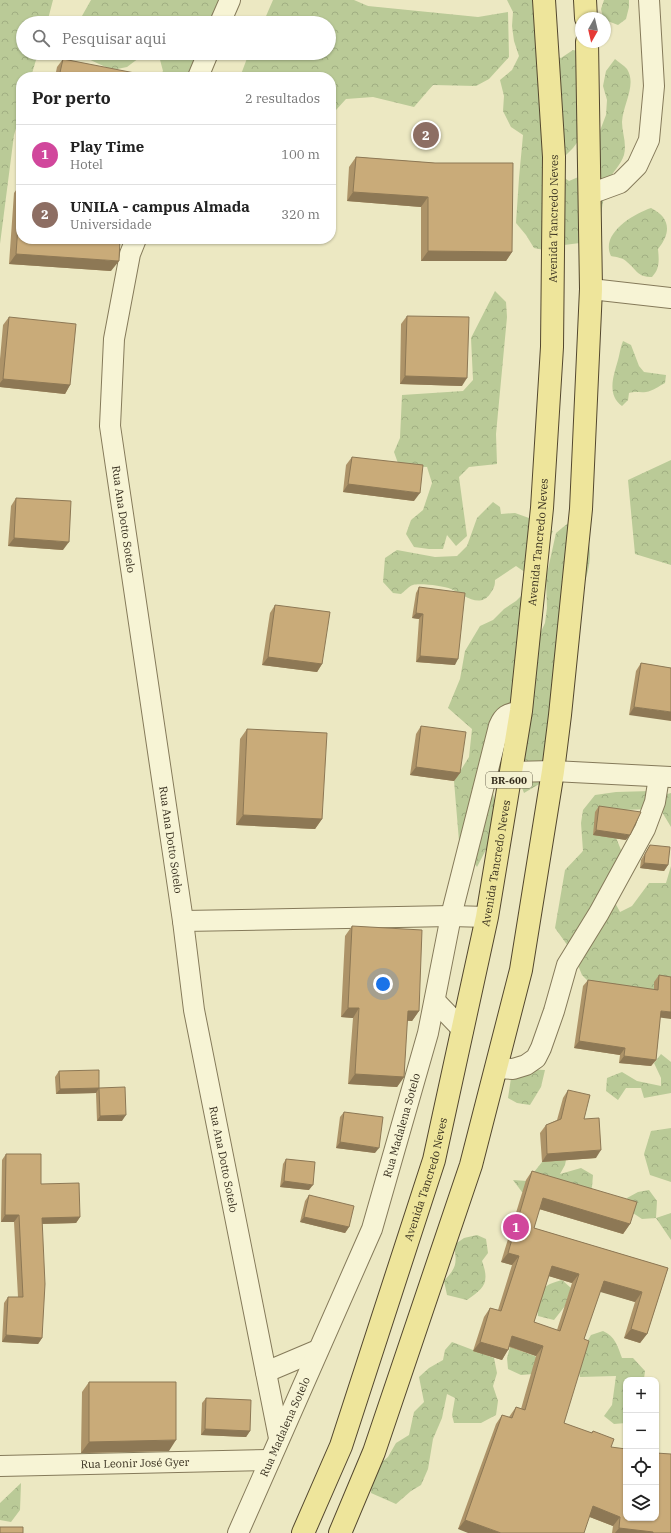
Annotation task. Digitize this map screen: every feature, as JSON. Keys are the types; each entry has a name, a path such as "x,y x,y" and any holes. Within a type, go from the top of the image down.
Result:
{"main road":[{"name":"Avenida Tancredo Neves","path":"304,1533 342,1446 434,1160 487,917 521,711 542,508 552,348 554,157 544,0"},
{"path":"586,0 586,12"},
{"path":"343,1530 374,1452 469,1173 521,970 553,771 581,509 591,289 587,48"}],"street":[{"path":"223,16 230,0"},
{"path":"590,194 620,183 637,166 649,140 662,87 649,0"},
{"path":"200,72 205,60"},
{"name":"Rua Ana Dotto Sotelo","path":"134,244 130,254 114,338 110,426 184,921 194,1010 279,1438"},
{"path":"591,289 671,298"},
{"name":"Rua Madalena Sotelo","path":"238,1533 372,1230 428,1033 451,916 499,726 503,717 521,711"},
{"path":"496,1068 513,1069 526,1065 536,1058 554,1011 567,965 599,913 645,829 665,777 553,771 511,772"},
{"path":"184,921 451,916 487,917"},
{"path":"435,1001 463,1030"},
{"path":"266,1372 318,1350"},
{"name":"Rua Leonir José Gyer","path":"0,1466 270,1460"}],"green space":[{"path":"0,0 53,0 49,16 16,16 16,60 36,60 32,72 16,72 16,128 0,244"},
{"path":"91,0 221,0 215,16 82,16"},
{"path":"273,0 354,0 368,6 478,17 508,12 509,57 489,79 476,86 433,85 414,107 373,97 346,99 336,110 336,72 242,72 246,60 336,60 336,16 266,16"},
{"path":"507,0 544,0 545,53 561,58 573,50 587,53 582,136 562,159 556,172 569,181 583,175 606,115 607,100 603,86 606,71 615,59 627,69 630,75 631,82 629,95 622,122 625,146 624,155 610,178 605,191 600,223 580,243 564,245 549,251 534,248 516,223 523,135 511,127 503,111 504,96 500,80 512,70 519,56 514,41 512,26 513,12"},
{"path":"604,0 629,0 626,19 618,25 611,22 611,12 602,12 601,9"},
{"path":"90,60 136,60 127,67 112,70"},
{"path":"160,60 199,60 195,72 162,72"},
{"path":"651,208 662,216 667,226 667,232 658,249 658,268 652,277 647,277 640,274 626,261 611,256 609,248 610,240 620,226 636,215"},
{"path":"495,291 506,302 507,317 496,434 497,464 469,467 459,477 467,536 456,546 447,535 443,549 414,547 406,534 411,520 423,510 432,483 427,467 399,466 394,452 400,438 402,395 463,391 473,380 471,338"},
{"path":"623,341 631,345 639,366 644,372 666,375 665,383 654,390 629,393 628,400 622,406 614,395 613,382"},
{"path":"671,460 671,565 635,554 628,480"},
{"path":"493,502 500,507 501,514 515,513 529,518 540,528 553,531 546,545 538,638 545,623 547,608 546,578 556,533 567,524 580,520 588,538 590,555 588,572 582,591 541,783 524,793 513,765 491,784 497,812 491,840 477,867 459,841 454,781 469,757 472,729 448,708 460,679 465,651 480,626 493,620 527,590 529,575 516,566 495,580 494,587 490,594 481,600 471,599 448,588 416,584 401,594 393,593 383,582 385,558 397,550 435,557 457,556 467,546 477,518"},
{"path":"651,791 651,809 623,810 611,825 621,850 634,872 615,883 613,899 620,912 632,906 649,883 666,883 671,866 671,986 650,996 594,987 582,975 573,953 555,928 565,870 583,851 581,823 583,810 595,795 616,792"},
{"path":"671,793 671,827 662,812 667,794"},
{"path":"661,1054 671,1062 671,1093 644,1098 641,1088 626,1088 618,1100 606,1091 607,1078 622,1072 637,1081 661,1086 661,1078 654,1063"},
{"path":"522,1069 545,1070 541,1087 530,1105 517,1103 508,1098 511,1078"},
{"path":"671,1128 671,1182 650,1175 644,1154 651,1131"},
{"path":"554,1152 566,1160 560,1174 581,1168 593,1175 592,1187 587,1198 522,1192 513,1180 527,1181 542,1162"},
{"path":"649,1190 657,1201 656,1218 642,1219 630,1211 627,1198 638,1192"},
{"path":"671,1213 671,1240 656,1218"},
{"path":"477,1235 486,1239 488,1253 482,1261 485,1275 484,1284 478,1292 467,1300 447,1295 444,1281 454,1268 456,1261 454,1245 464,1238"},
{"path":"562,1280 571,1288 565,1306 554,1320 538,1316 538,1302 541,1292 548,1285"},
{"path":"603,1331 607,1333 613,1339 622,1358 633,1358 645,1371 644,1377 623,1377 623,1423 614,1424 604,1416 612,1405 616,1376 580,1377 578,1365 580,1355 591,1335"},
{"path":"452,1342 494,1358 497,1373 493,1386 498,1401 496,1415 481,1423 454,1423 452,1415 455,1398 447,1394 442,1418 433,1439 428,1469 421,1485 411,1491 396,1504 371,1493 372,1470 388,1457 396,1443 409,1435 414,1412 424,1402 419,1377 429,1368 443,1360 445,1350"},
{"path":"510,1347 535,1356 542,1364 533,1374 521,1375 508,1369 507,1358"},
{"path":"21,1483 20,1510 11,1522 0,1520 0,1503"}],"building":[{"path":"63,60 68,60 130,72 60,72"},
{"path":"356,157 435,163 513,163 512,252 428,251 428,197 353,192"},
{"path":"17,244 120,244 119,261 16,254"},
{"path":"407,316 469,317 467,378 405,376"},
{"path":"9,317 76,324 70,385 3,379"},
{"path":"352,457 423,465 420,493 348,484"},
{"path":"16,498 71,501 69,542 14,538"},
{"path":"419,587 465,593 458,659 420,656 423,614 416,613"},
{"path":"275,605 330,612 322,664 268,657"},
{"path":"641,663 671,668 671,712 634,707"},
{"path":"421,726 466,732 460,773 416,767"},
{"path":"247,729 327,733 322,819 243,815"},
{"path":"599,806 641,812 630,835 596,830"},
{"path":"650,845 670,847 668,865 644,863 645,854"},
{"path":"352,926 422,930 419,1011 408,1011 404,1077 355,1074 359,1008 348,1008"},
{"path":"659,975 671,977 671,1012 661,1011 656,1060 624,1056 625,1048 579,1041 588,980 658,990"},
{"path":"99,1070 99,1088 60,1089 59,1071"},
{"path":"125,1087 126,1115 100,1116 99,1088"},
{"path":"568,1090 590,1095 584,1119 599,1118 601,1150 547,1154 546,1125 561,1119"},
{"path":"344,1112 383,1117 379,1148 340,1142"},
{"path":"6,1154 41,1154 41,1184 79,1183 80,1217 42,1218 45,1284 42,1338 6,1335 8,1297 23,1297 19,1215 5,1215"},
{"path":"286,1159 315,1162 313,1185 284,1181"},
{"path":"532,1171 637,1202 630,1224 543,1198 534,1228 668,1268 647,1334 631,1329 642,1292 604,1281 584,1339 589,1341 564,1423 592,1433 593,1431 614,1439 611,1447 623,1449 623,1521 659,1521 659,1453 671,1454 671,1533 653,1533 619,1528 620,1517 593,1506 584,1533 501,1533 465,1520 502,1415 512,1418 516,1407 525,1410 543,1346 512,1336 508,1350 480,1342 490,1308 501,1311 519,1256 508,1253","holes":["552,1266 579,1274 560,1331 534,1322"]},
{"path":"309,1195 354,1206 349,1227 304,1217"},
{"path":"89,1382 176,1382 176,1440 89,1442"},
{"path":"206,1398 251,1400 250,1431 205,1429"},
{"path":"0,1527 23,1527 23,1533 0,1533"}],"place":[{"name":"UNILA - campus Almada","path":"426,135"},
{"name":"Play Time","path":"516,1227"}]}
